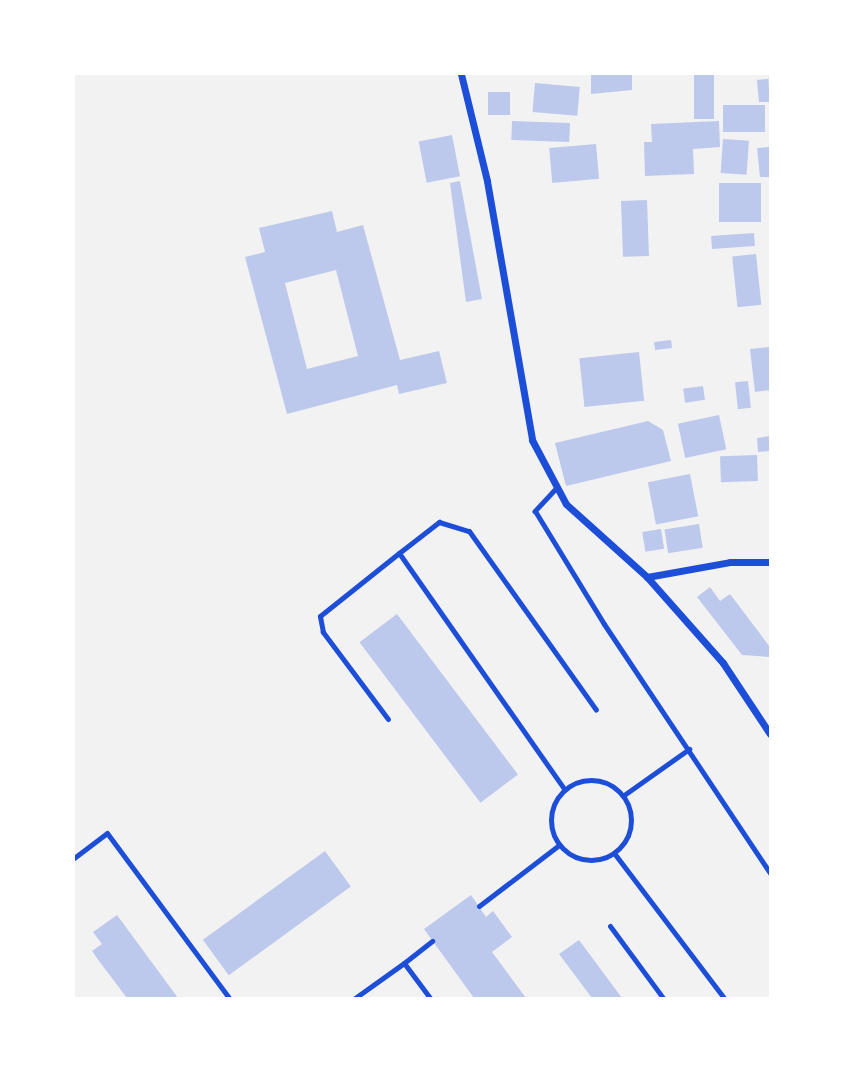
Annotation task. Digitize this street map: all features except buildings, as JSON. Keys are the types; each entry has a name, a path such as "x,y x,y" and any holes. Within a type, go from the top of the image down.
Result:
{"street":[{"path":"461,74 487,181 532,440 566,504 646,577 723,663 771,734"},
{"path":"646,577 730,562 771,562"}],"lane":[{"path":"557,487 535,511 604,624 771,873"},
{"path":"388,719 323,632 320,616 439,522 469,531 596,710"},
{"path":"399,553 564,789"},
{"path":"624,795 689,749"},
{"path":"587,779 601,780 624,795 632,821 629,834 614,853 592,860 579,859 559,845 551,822 556,799 564,789 587,779"},
{"path":"74,858 107,833 229,999"},
{"path":"479,906 559,845"},
{"path":"614,853 724,999"},
{"path":"610,926 663,999"},
{"path":"355,999 432,941"},
{"path":"404,963 430,999"}]}
